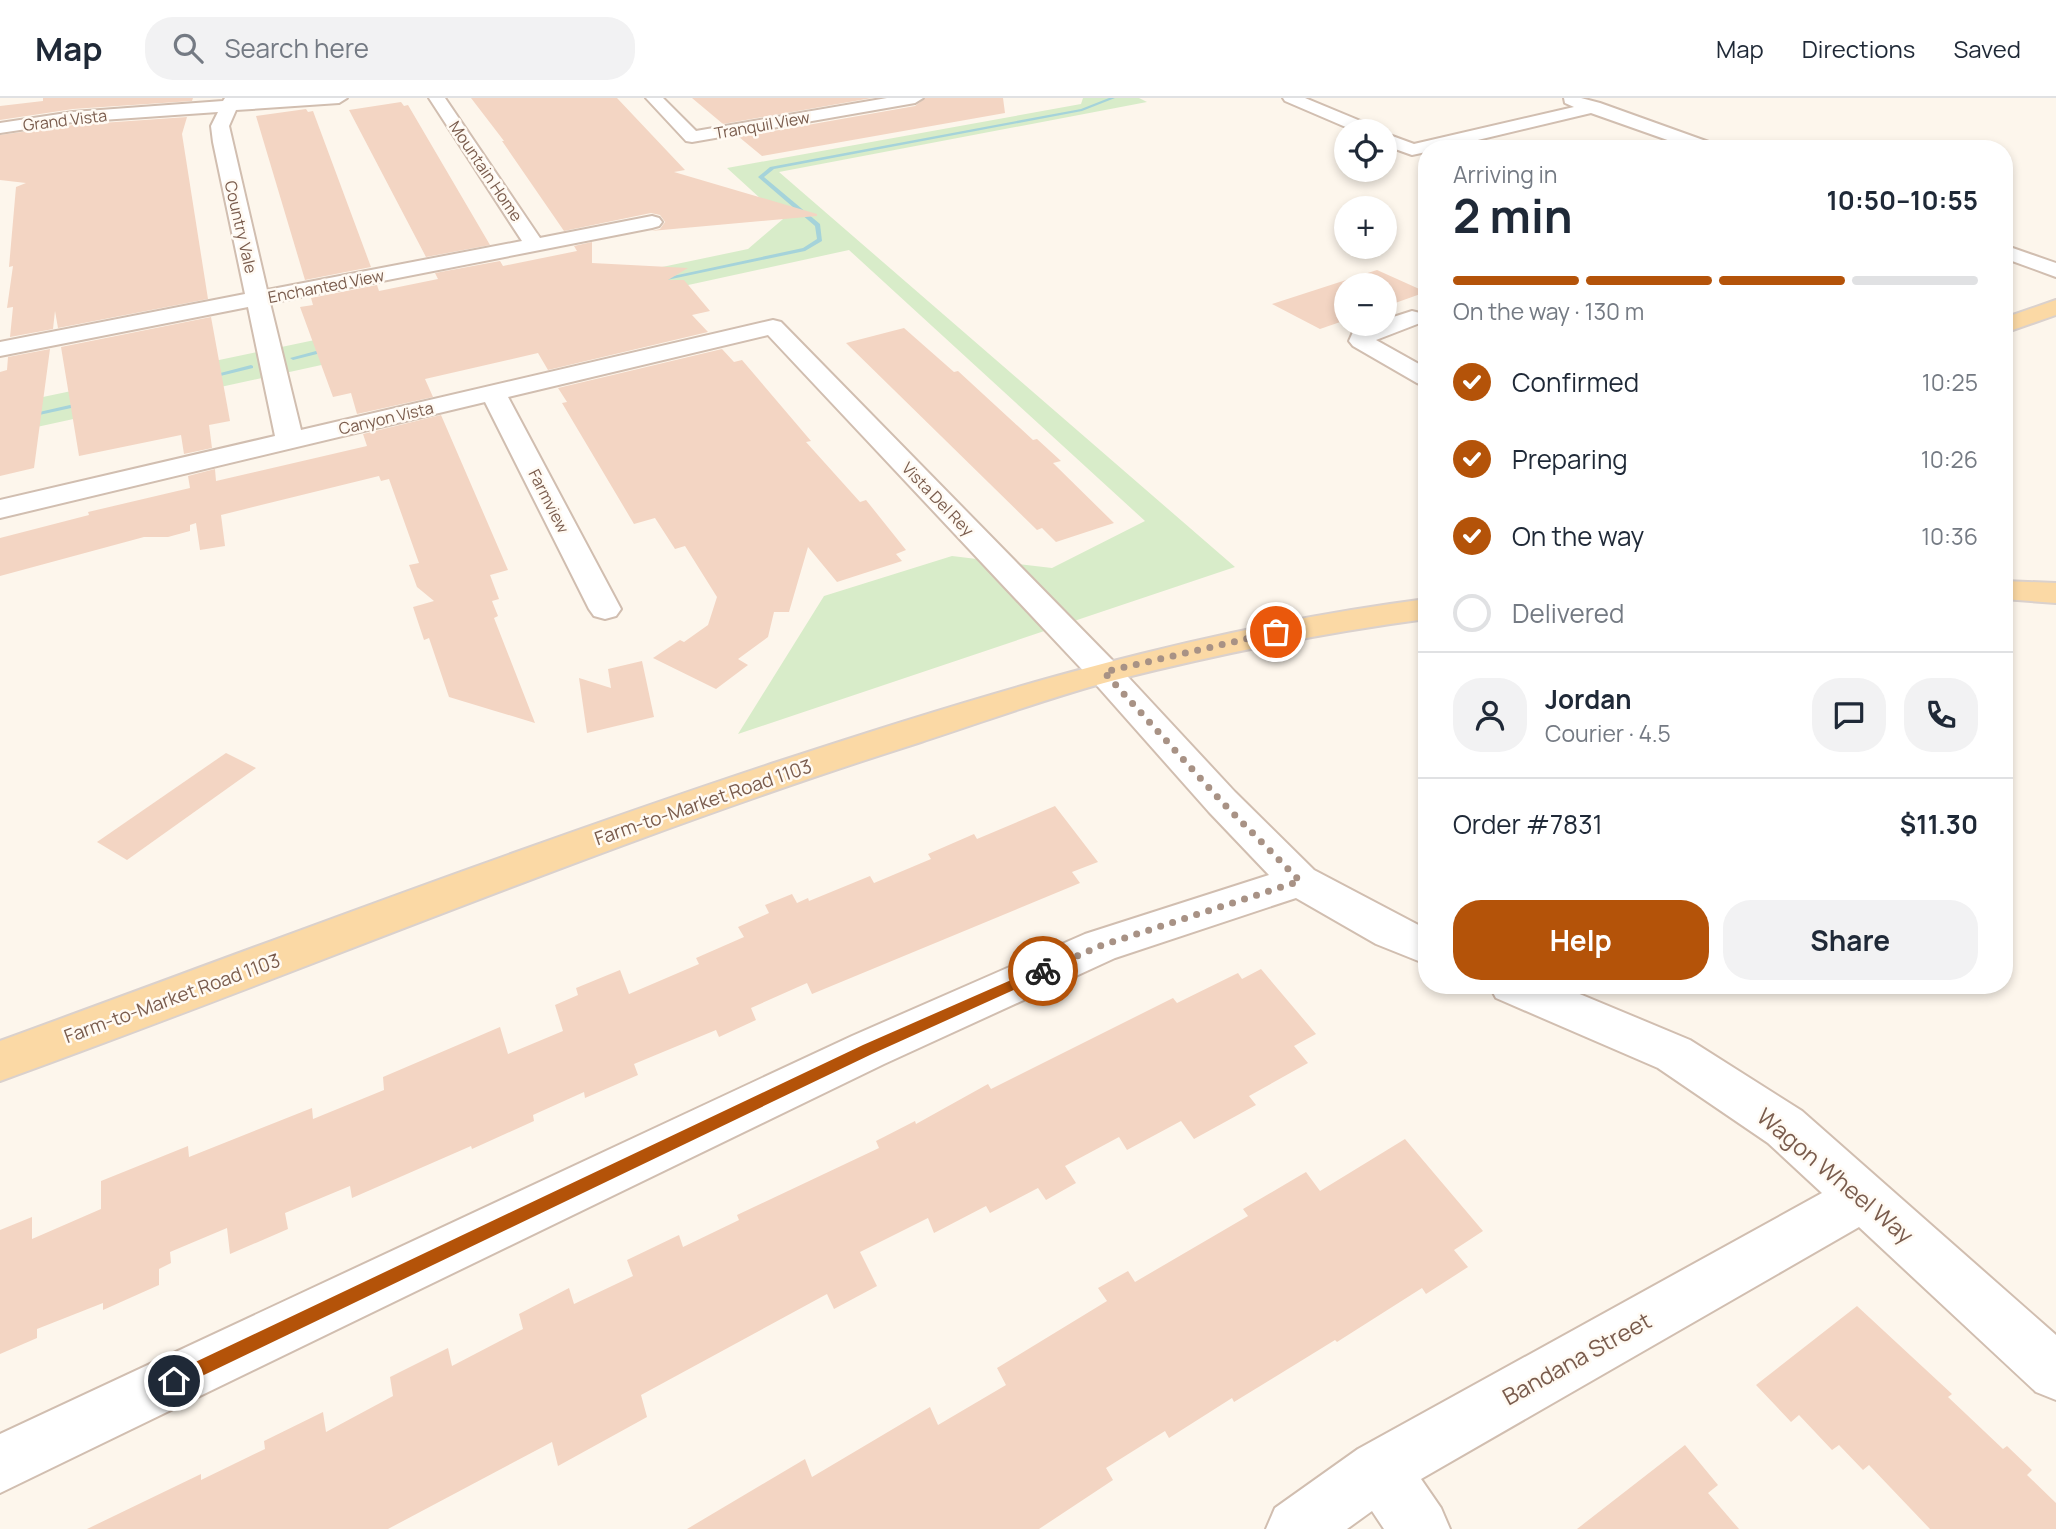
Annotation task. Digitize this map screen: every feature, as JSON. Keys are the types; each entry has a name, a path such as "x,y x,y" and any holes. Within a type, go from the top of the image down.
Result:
{"main road":[{"path":"2013,323 2056,307"},
{"path":"2013,591 2056,593"},
{"name":"Farm-to-Market Road 1103","path":"0,1062 638,823 848,752 1104,672 1252,637 1418,610"}],"street":[{"name":"Grand Vista","path":"0,128 74,117 232,102 339,98"},
{"name":"Mountain Home","path":"437,98 534,244"},
{"name":"Tranquil View","path":"654,98 692,137 915,98"},
{"path":"1292,98 1341,119"},
{"path":"1566,98 1686,140"},
{"name":"Country Vale","path":"232,102 220,126 221,134 290,441"},
{"path":"1454,140 1594,107"},
{"path":"1397,144 1412,150 1418,149"},
{"name":"Enchanted View","path":"0,349 652,222"},
{"path":"2013,254 2056,270"},
{"path":"1412,318 1361,337 1361,341 1418,374"},
{"name":"Canyon Vista","path":"0,509 773,327"},
{"name":"Vista Del Rey","path":"773,327 1104,672"},
{"path":"1380,354 1418,354"},
{"name":"Farmview","path":"494,393 605,609"},
{"path":"1104,672 1222,802 1300,881 1391,932 1418,944"},
{"path":"0,1464 868,1050 1100,946 1300,881"},
{"name":"Wagon Wheel Way","path":"1532,994 1674,1054 1785,1127 2056,1372"},
{"name":"Bandana Street","path":"1296,1529 1379,1470 1864,1198"},
{"path":"1379,1470 1420,1529"}],"green space":[{"path":"1083,98 1139,98 1147,102 779,172 1235,567 738,734 824,596 952,556 1052,568 1145,521 849,250 0,435 0,406 748,249 783,219 727,168 1081,104"}],"building":[{"path":"43,98 193,98 192,101 73,109 0,120 0,106 43,101"},
{"path":"471,98 617,98 685,170 674,172 817,216 651,231 660,229 665,222 660,215 651,213 564,231 504,141"},
{"path":"692,98 872,98 723,124"},
{"path":"925,98 1003,98 1005,113 762,156 739,137 915,106"},
{"path":"401,102 404,106 408,105 490,245 426,257 349,110"},
{"path":"306,109 308,112 313,111 371,267 305,280 256,116"},
{"path":"187,117 182,134 208,299 58,328 55,311 53,329 10,337 13,307 7,308 13,266 9,267 16,187 26,183 0,180 0,135 73,125"},
{"path":"592,242 592,263 688,268 668,280 684,280 710,311 692,315 708,332 548,370 538,353 425,379 433,397 357,414 351,393 333,397 300,307 313,305 311,298 377,285 379,291 438,279 435,273 500,261 503,266 577,251 574,246"},
{"path":"1397,279 1418,288 1418,295 1397,302"},
{"path":"1334,284 1334,324 1320,329 1272,304"},
{"path":"211,317 230,421 209,425 212,448 184,454 181,435 79,456 61,347"},
{"path":"904,328 1061,461 1053,463 1114,523 1056,542 1042,528 1037,530 846,343"},
{"path":"50,349 34,468 0,476 0,372 7,370 8,357"},
{"path":"722,349 734,362 742,360 811,441 806,442 860,502 866,500 906,550 896,554 902,561 837,582 808,547 789,612 774,612 768,637 738,659 748,665 716,689 653,658 680,640 684,642 708,625 717,597 685,546 675,549 655,518 634,524 562,403 567,402 558,388"},
{"path":"441,415 508,570 490,575 499,599 492,601 498,616 494,618 535,723 449,697 429,638 424,640 413,607 434,601 417,587 409,565 419,563 389,479 381,481 379,476 221,515 225,546 200,550 196,523 190,525 190,531 168,537 144,537 0,576 0,538 89,515 88,512 190,488 188,476 215,469 216,481 367,446 363,434"},
{"path":"642,661 654,717 587,733 579,678 611,688 608,669"},
{"path":"226,753 256,768 127,860 97,842"},
{"path":"1055,806 1098,862 1072,872 1080,883 812,994 807,983 751,1008 756,1020 719,1037 716,1030 634,1064 638,1075 585,1098 584,1092 533,1115 534,1121 472,1149 471,1146 352,1198 350,1186 285,1213 288,1229 230,1254 227,1228 170,1252 171,1263 159,1269 159,1285 103,1310 103,1303 37,1329 37,1338 0,1354 0,1230 32,1217 32,1239 101,1209 101,1181 188,1146 189,1157 312,1108 313,1119 384,1090 383,1077 500,1027 508,1054 563,1031 555,1005 578,995 576,988 620,970 629,994 699,964 696,958 744,937 738,927 769,913 765,905 792,894 797,903 808,898 809,901 870,876 874,883 931,859 928,854 974,834 977,839"},
{"path":"1261,969 1316,1034 1294,1046 1308,1063 1249,1096 1256,1105 1194,1139 1181,1121 1127,1150 1119,1137 1065,1166 1076,1183 1046,1200 1038,1188 990,1213 986,1206 934,1233 928,1218 860,1252 877,1286 834,1309 827,1294 641,1395 647,1417 558,1466 552,1442 388,1529 87,1529 201,1474 201,1480 265,1449 264,1441 323,1412 326,1432 393,1396 390,1377 448,1348 452,1366 523,1329 519,1314 569,1288 574,1304 633,1276 627,1260 679,1235 683,1247 739,1220 737,1215 879,1148 876,1141 915,1121 916,1124 988,1084 991,1089 1173,998 1177,1003 1238,973 1242,979"},
{"path":"1405,1139 1483,1231 1454,1250 1468,1267 1426,1294 1422,1288 1337,1342 1335,1340 1234,1402 1232,1398 1169,1438 1165,1431 1106,1468 1113,1480 1039,1529 687,1529 805,1459 812,1477 930,1407 938,1425 1006,1385 997,1368 1107,1301 1098,1288 1128,1271 1135,1282 1248,1216 1243,1209 1306,1172 1320,1191"},
{"path":"1857,1306 1952,1394 1948,1397 2003,1449 2007,1446 2032,1470 2027,1475 2056,1503 2056,1529 1930,1529 1869,1465 1863,1470 1839,1445 1832,1450 1799,1415 1791,1422 1756,1385"},
{"path":"1685,1445 1718,1485 1708,1493 1739,1529 1577,1529"}],"waterway":[{"path":"662,279 805,249 820,240 818,225 761,177 772,168 1082,110 1113,98"},
{"path":"293,358 331,349"},
{"path":"208,377 251,367"},
{"path":"30,415 83,404"}],"way so far":[{"path":"1043,971 1100,946 1300,881 1222,802 1104,672 1276,632"}],"route":[{"path":"174,1381 868,1050 1043,971"}]}
